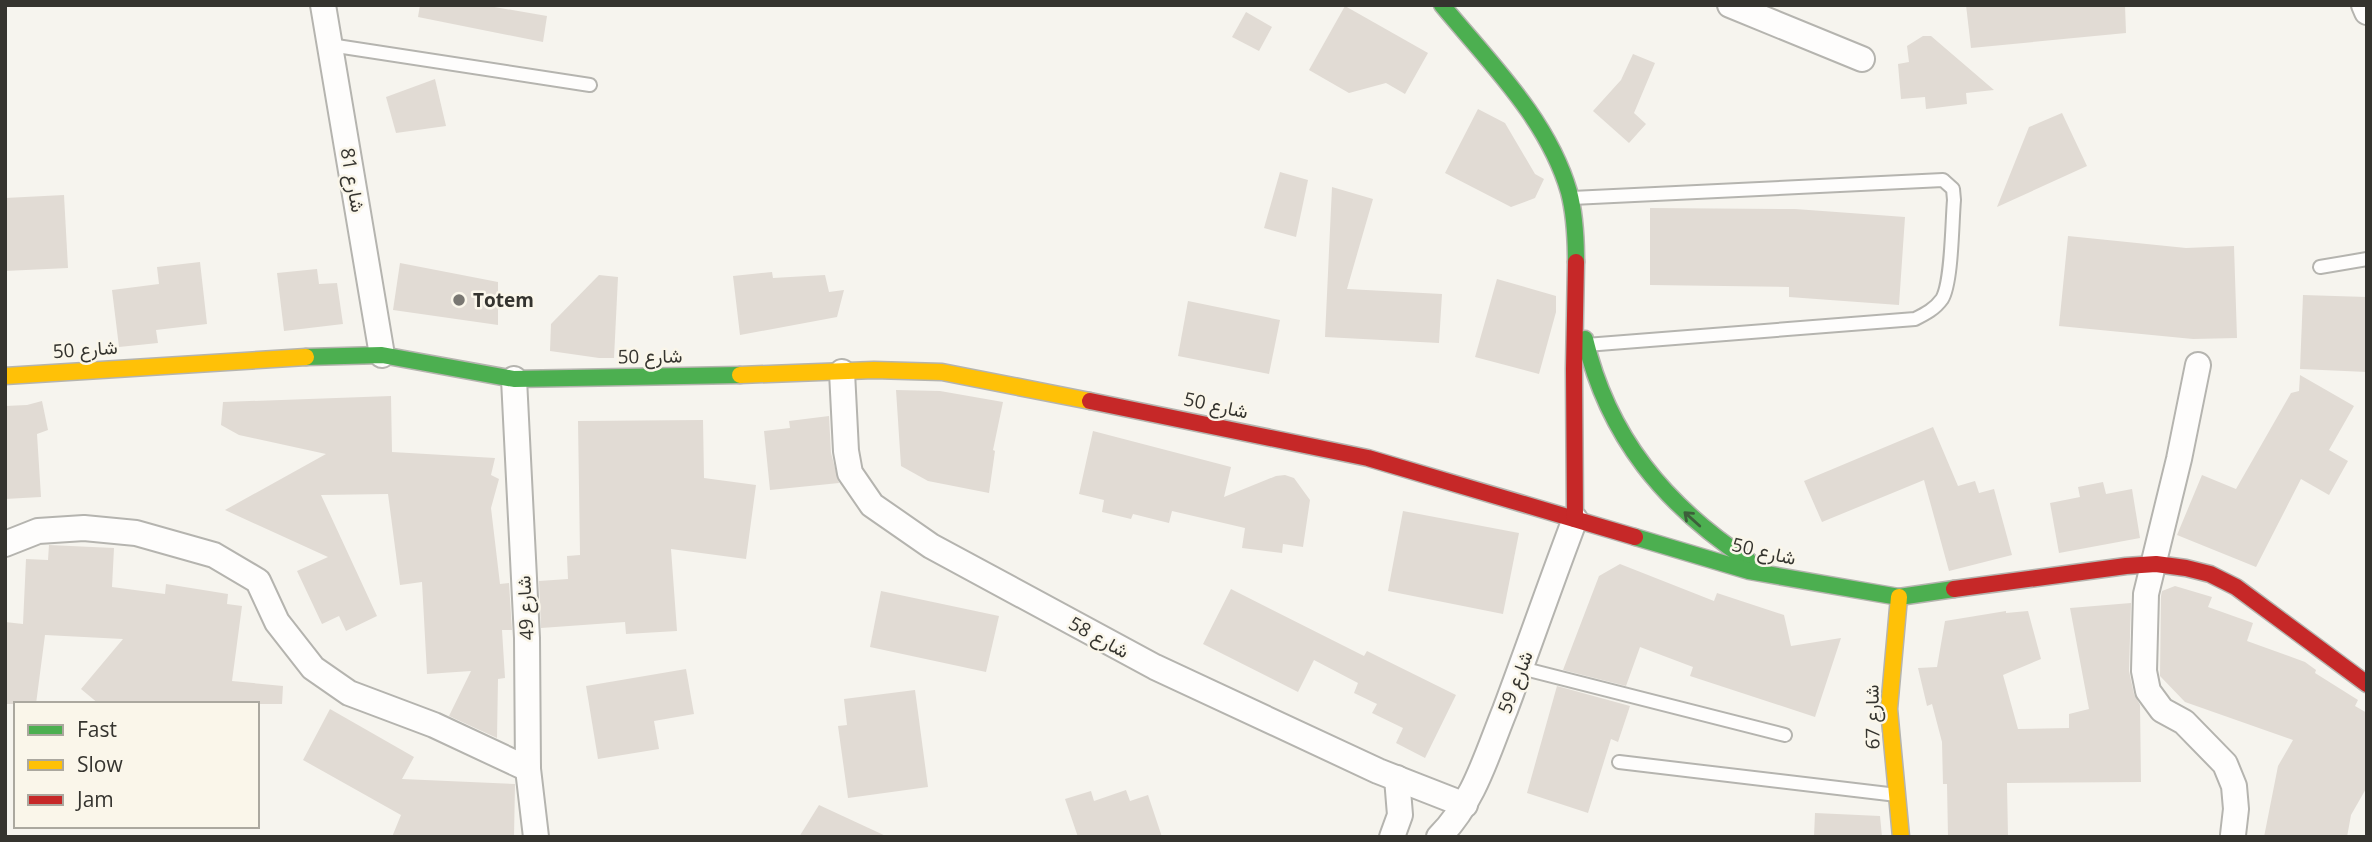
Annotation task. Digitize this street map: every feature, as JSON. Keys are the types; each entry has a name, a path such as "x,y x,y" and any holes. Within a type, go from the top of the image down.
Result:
{"street":[{"name":"شارع 81","path":"323,5 382,355"},
{"path":"1442,5 1501,76 1535,123 1562,172 1571,198 1575,225 1575,519"},
{"path":"1730,5 1862,59"},
{"path":"2364,5 2367,12"},
{"path":"1575,275 1590,363 1608,408 1635,454 1689,518 1721,543 1755,564 1791,579"},
{"name":"شارع 50","path":"5,376 262,358 382,355 514,379 874,370 942,372 1004,382 1368,458 1749,571 1899,597 2126,566 2152,564 2186,568 2210,574 2236,587 2367,684"},
{"path":"2197,365 2179,458 2146,594 2144,671 2148,691 2162,710 2184,722 2225,764 2234,786 2236,809 2233,835"},
{"name":"شارع 58","path":"842,372 846,451 850,473 872,505 931,546 1154,667 1397,778 1465,805"},
{"name":"شارع 49","path":"514,379 527,638 528,769 536,837"},
{"name":"شارع 59","path":"1439,837 1465,805 1480,774 1575,519"},
{"path":"5,544 38,531 84,528 136,533 215,555 258,581 277,622 313,668 349,693 434,725 528,769"},
{"name":"شارع 67","path":"1899,597 1889,709 1901,837"},
{"path":"1392,837 1400,815 1397,778"}],"lane":[{"path":"330,45 590,85"},
{"path":"1571,198 1943,180 1952,189 1954,200 1943,298 1932,310 1915,319 1586,345"},
{"path":"2320,267 2367,259"},
{"path":"1521,668 1784,735"},
{"path":"1619,762 1897,795"}],"building":[{"path":"420,5 483,5 547,16 543,42 418,17"},
{"path":"1966,5 2125,5 2126,33 1971,48"},
{"path":"1345,6 1428,53 1405,94 1386,83 1349,93 1309,70"},
{"path":"1246,12 1272,27 1259,51 1232,37"},
{"path":"1923,36 1931,36 1994,90 1966,93 1967,104 1926,109 1925,97 1901,99 1898,64 1909,62 1907,46"},
{"path":"1633,54 1655,63 1634,113 1646,124 1629,143 1593,111 1621,80"},
{"path":"435,79 446,126 396,133 386,97"},
{"path":"1478,109 1505,123 1535,174 1544,179 1535,198 1511,207 1445,173"},
{"path":"2062,113 2087,166 1997,207 2029,127"},
{"path":"1280,172 1308,180 1296,237 1264,228"},
{"path":"1332,187 1373,199 1347,289 1442,294 1439,343 1325,337"},
{"path":"64,195 68,268 5,271 5,198"},
{"path":"1650,208 1795,209 1905,217 1899,305 1789,297 1789,287 1650,285"},
{"path":"2068,236 2186,248 2234,246 2237,338 2193,339 2059,326"},
{"path":"200,262 207,324 156,330 158,343 119,347 112,290 159,284 157,267"},
{"path":"400,263 498,282 498,325 393,310"},
{"path":"317,269 319,284 337,283 343,324 284,331 277,273"},
{"path":"772,272 773,278 825,275 829,292 844,290 837,317 740,335 733,276"},
{"path":"599,275 618,277 614,358 550,351 551,324"},
{"path":"1497,279 1556,296 1556,312 1539,374 1475,357"},
{"path":"2303,295 2367,297 2367,372 2300,369"},
{"path":"1188,301 1280,320 1269,374 1178,356"},
{"path":"2300,375 2354,406 2329,450 2348,461 2329,495 2301,479 2256,567 2177,535 2202,475 2236,489 2291,393 2299,391"},
{"path":"896,390 940,391 1003,402 993,450 989,493 928,481 901,466"},
{"path":"391,396 392,452 495,458 491,475 499,479 491,508 500,584 509,583 512,630 502,630 505,678 498,679 497,738 449,716 471,671 427,674 422,582 400,585 388,494 321,495 377,616 346,631 339,616 322,624 297,571 328,557 225,510 326,454 239,435 221,425 223,402"},
{"path":"42,401 48,430 37,434 41,497 5,499 5,406"},
{"path":"829,416 831,453 839,483 770,490 764,431 790,428 789,421"},
{"path":"703,420 704,478 756,485 746,559 671,549 677,631 626,634 625,622 541,628 539,581 568,579 567,556 580,555 578,421"},
{"path":"1933,427 1958,486 1975,481 1979,493 1994,489 2012,555 1949,571 1924,480 1822,522 1804,481"},
{"path":"1093,431 1231,467 1224,497 1276,476 1294,478 1310,500 1303,547 1283,544 1282,553 1242,548 1245,528 1172,511 1169,523 1133,514 1131,519 1102,512 1104,500 1079,494"},
{"path":"2103,482 2106,494 2132,489 2140,538 2059,553 2050,503 2080,497 2078,487"},
{"path":"1403,511 1519,533 1503,614 1388,591"},
{"path":"49,545 114,548 112,587 165,594 166,584 228,594 227,604 242,606 232,681 283,686 282,704 97,702 81,689 123,639 45,635 36,702 5,704 5,622 23,624 26,559 48,560"},
{"path":"1620,564 1714,601 1717,593 1784,615 1791,646 1841,638 1815,717 1690,676 1693,667 1640,647 1626,686 1563,670 1599,576"},
{"path":"2175,586 2212,597 2208,607 2253,623 2247,641 2305,662 2316,670 2315,673 2358,700 2355,706 2367,713 2367,787 2351,815 2347,837 2264,837 2278,766 2293,740 2185,702 2160,676 2161,596 2162,591"},
{"path":"1231,589 1364,656 1367,651 1456,695 1425,758 1396,743 1403,728 1372,713 1377,704 1354,693 1358,683 1314,660 1298,692 1203,644"},
{"path":"881,591 999,616 986,672 870,647"},
{"path":"2131,603 2129,671 2134,694 2140,705 2141,782 2007,783 2008,837 1948,837 1947,784 1943,784 1942,742 1932,704 1927,706 1918,668 1937,667 1945,621 2006,611 2028,611 2041,659 2003,675 2018,729 2069,728 2069,714 2089,709 2070,608"},
{"path":"686,669 694,714 654,721 659,749 598,759 586,686"},
{"path":"1557,686 1630,706 1618,742 1611,739 1588,813 1527,793"},
{"path":"915,690 928,787 848,798 838,726 847,725 844,699"},
{"path":"330,709 414,757 402,779 515,784 514,837 392,837 401,815 303,760"},
{"path":"1126,790 1130,801 1148,795 1162,837 1078,837 1065,799 1091,791 1094,801"},
{"path":"819,805 888,837 799,837"},
{"path":"1815,813 1880,816 1882,837 1814,837"}],"traffic: fast":[{"path":"1442,5 1515,92 1547,140 1569,192 1575,227 1576,262"},
{"path":"1585,339 1595,374 1609,407 1644,466 1691,516 1748,560"},
{"path":"306,357 382,355 514,379 740,375"},
{"path":"1635,537 1749,571 1899,597 1954,589"}],"traffic: slow":[{"path":"5,376 306,357"},
{"path":"740,375 874,370 942,372 1090,401"},
{"path":"1899,597 1889,709 1901,837"}],"traffic: jam":[{"path":"1575,519 1576,262"},
{"path":"1090,401 1368,458 1635,537"},
{"path":"1954,589 2126,566 2156,564 2186,568 2210,574 2236,587 2367,684"}],"place":[{"name":"Totem","path":"459,300"}]}
